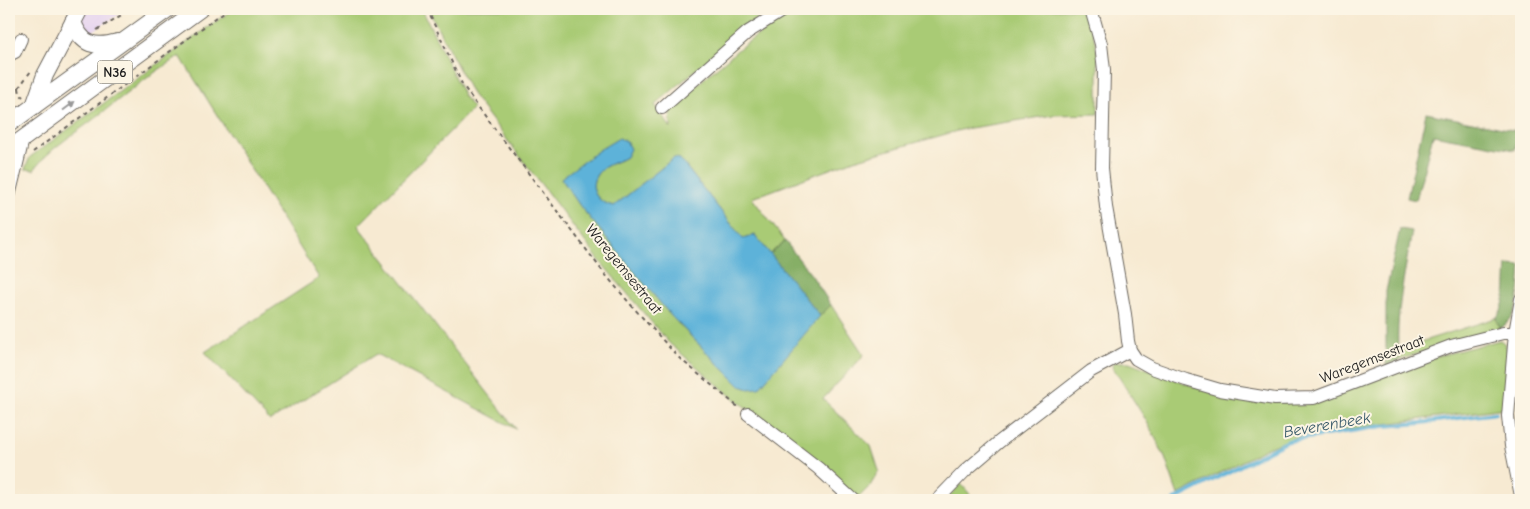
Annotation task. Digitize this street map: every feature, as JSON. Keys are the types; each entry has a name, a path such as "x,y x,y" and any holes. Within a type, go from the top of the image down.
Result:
{"main road":[{"name":"N36","path":"30,101 168,9"},
{"name":"N36","path":"9,149 20,124 200,9"},
{"path":"77,15 78,34 89,44 104,45 122,41"},
{"path":"20,124 30,101 46,75 77,15"}],"street":[{"path":"662,108 748,32 785,9"},
{"path":"937,500 999,442 1091,371 1130,350 1126,314 1106,207 1102,168 1104,70 1101,44 1092,9"},
{"path":"9,56 14,52 21,39"},
{"path":"9,196 16,165 20,124"},
{"path":"1521,299 1515,333 1509,410 1511,446 1521,496"},
{"name":"Waregemsestraat","path":"1130,350 1136,359 1152,368 1186,380 1241,394 1275,399 1299,399 1330,394 1451,346 1503,333 1515,333"},
{"path":"748,414 818,468 853,500"}],"path":[{"path":"89,44 95,31 131,9"},
{"path":"16,165 228,9"},
{"name":"Waregemsestraat","path":"427,9 462,84 604,273 678,357 748,414"},
{"path":"19,86 20,94 30,101 20,124"}],"shaded area":[{"path":"87,9 128,9 93,31 89,37 82,30 82,16"}],"green space":[{"path":"233,9 422,9 463,95 473,108 358,226 516,429 376,354 270,421 205,352 319,278 180,56 145,79 60,144 34,170 25,169 30,157"},
{"path":"428,9 773,9 742,30 655,105 671,128 670,111 679,100 741,47 795,9 1088,9 1098,56 1098,114 1053,115 964,129 854,160 752,198 785,241 770,254 755,235 743,239 680,159 674,158 614,206 600,200 596,195 593,184 599,172 605,167 626,157 561,178 580,206 672,317 740,386 831,305 864,355 823,399 871,446 879,471 870,486 857,499 800,448 732,397 669,343 599,260 472,94"},
{"path":"1426,113 1518,131 1515,150 1433,135 1416,200 1407,198"},
{"path":"1400,229 1412,231 1399,311 1399,360 1386,366 1386,291"},
{"path":"785,241 831,305 820,316 770,254"},
{"path":"1507,265 1521,266 1518,301 1512,317 1500,328 1496,318 1500,313 1504,300"},
{"path":"1496,318 1500,328 1399,360 1398,349"},
{"path":"1500,340 1505,344 1509,353 1505,408 1302,435 1267,448 1178,495 1164,455 1146,420 1112,366 1114,362 1129,362 1195,387 1290,403 1423,360"},
{"path":"961,484 975,500 945,500"}],"water":[{"path":"619,138 626,141 630,149 626,157 605,167 595,178 594,190 600,200 614,206 674,158 680,159 743,239 755,235 820,316 759,388 749,389 740,386 672,317 580,206 561,178"}],"waterway":[{"name":"Beverenbeek","path":"1174,500 1288,441 1383,426 1496,413"}]}
